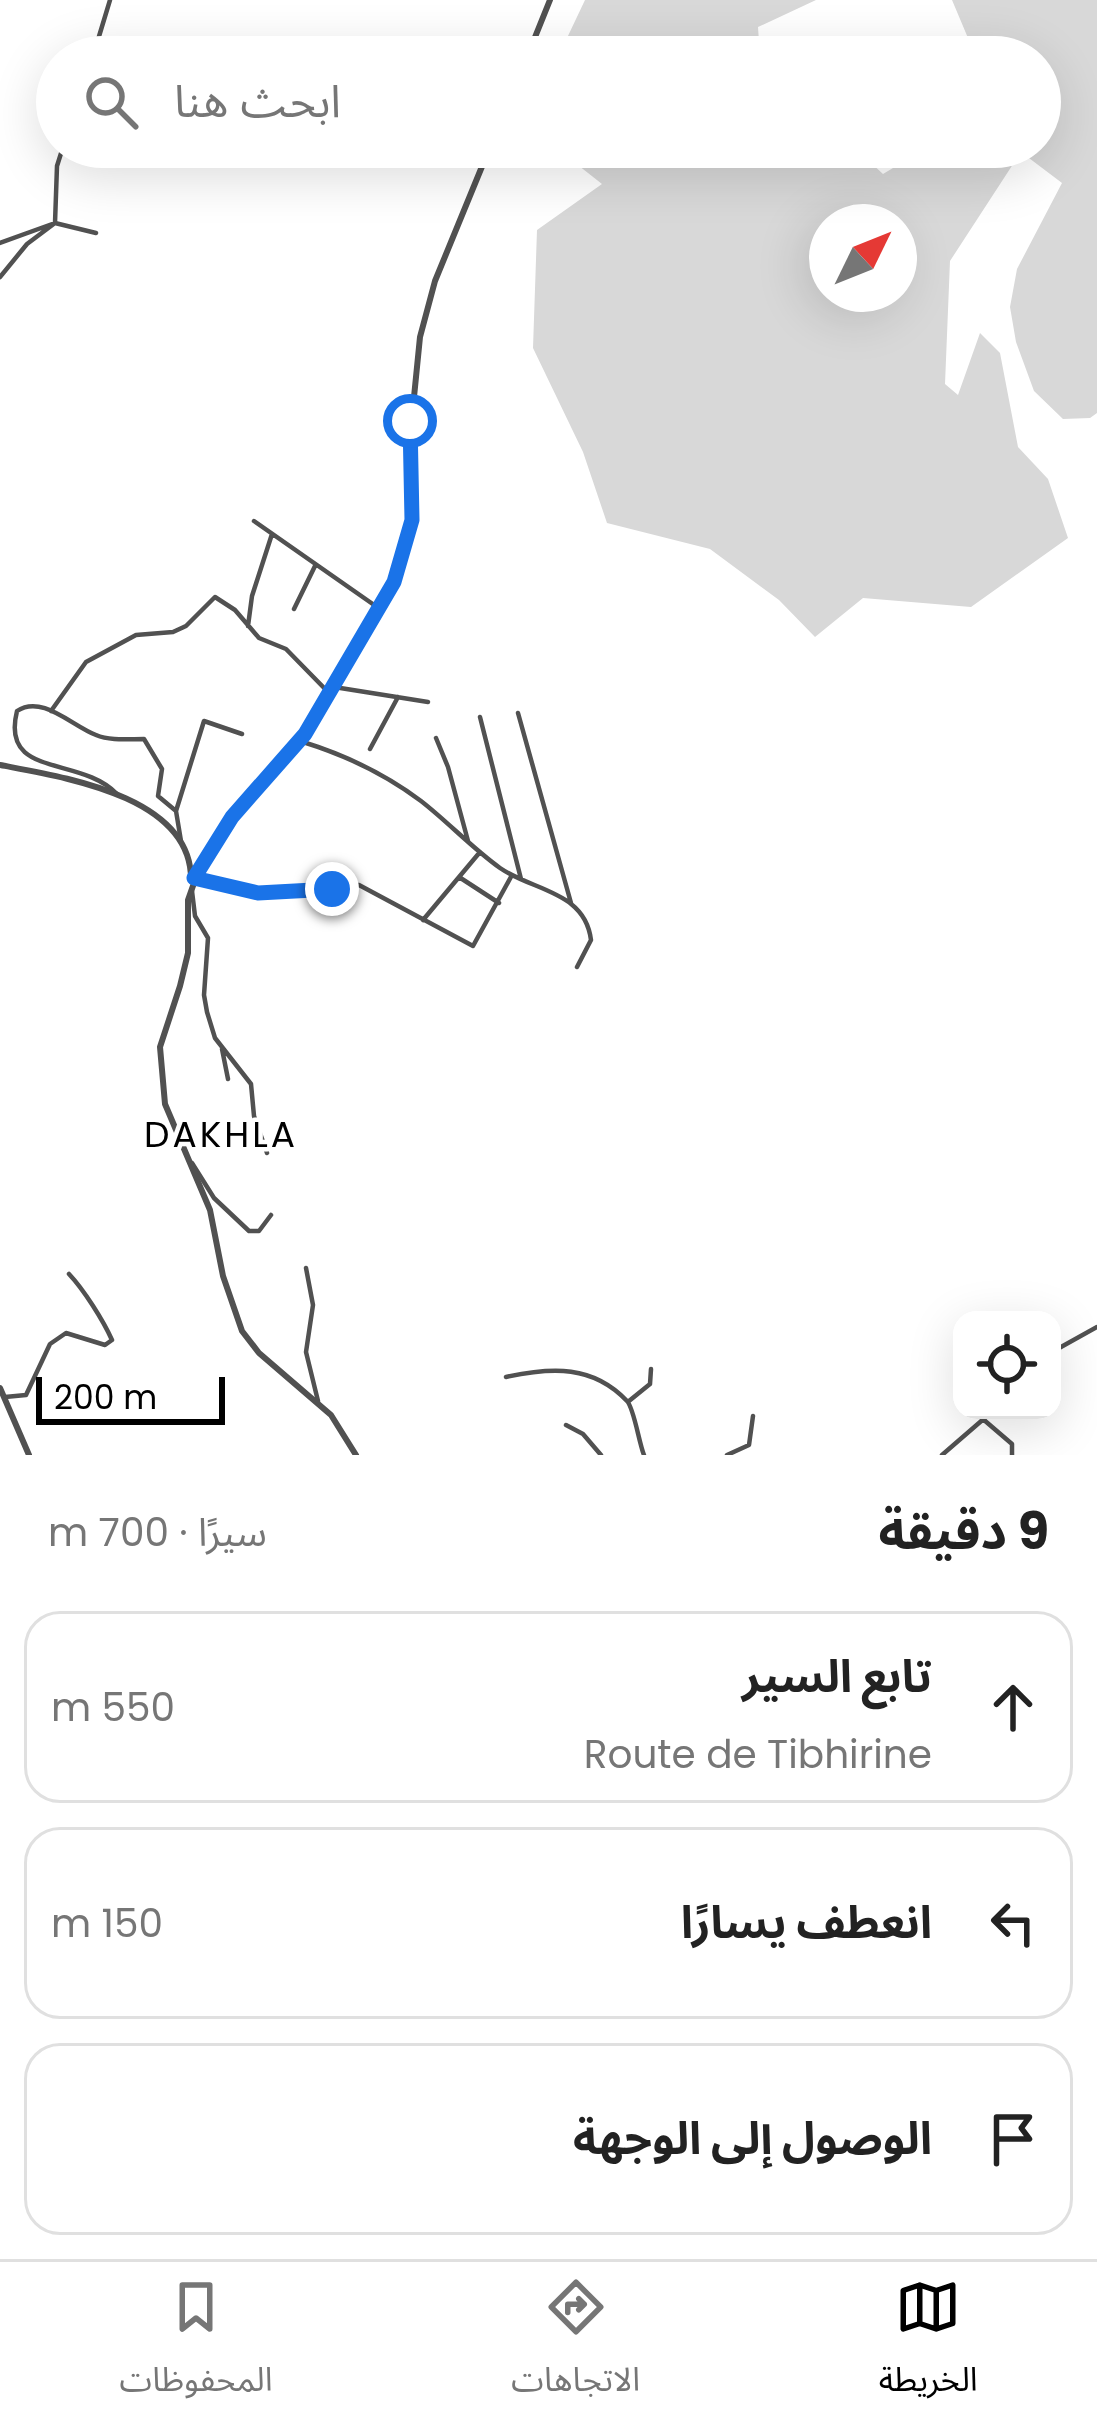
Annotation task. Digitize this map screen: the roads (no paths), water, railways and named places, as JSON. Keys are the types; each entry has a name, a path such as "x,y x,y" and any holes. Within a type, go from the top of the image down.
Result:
{"street":[{"path":"99,36 110,0"},
{"path":"535,36 550,0"},
{"path":"55,223 57,168"},
{"path":"356,1455 318,1402 259,1354 242,1331 223,1276 210,1210 165,1104 160,1047 188,952 192,881 232,817 300,741 394,582 412,520 409,447 420,337 435,280 481,168"},
{"path":"0,278 27,244 55,223"},
{"path":"0,242 55,223 96,233"},
{"path":"254,521 380,610"},
{"path":"248,626 252,596 272,534"},
{"path":"294,610 316,565"},
{"path":"51,711 86,662 136,635 173,632 186,626 212,598 221,598 259,638 286,649 332,691 428,702"},
{"path":"370,748 398,698"},
{"path":"121,798 110,786 70,768 31,760 14,751 10,742 17,711 30,705 99,736 148,742 162,769 158,796 176,811"},
{"path":"518,712 571,903"},
{"path":"480,717 521,879"},
{"path":"228,1079 207,1012 208,938 195,916 191,868 176,811 204,722 242,734"},
{"path":"436,738 468,842"},
{"path":"300,741 328,749 394,782 512,875 550,888 571,903 585,918 591,940 577,967"},
{"path":"0,765 121,798 158,815 182,842"},
{"path":"423,920 480,852"},
{"path":"192,881 258,893 359,884 473,946 512,875"},
{"path":"458,877 500,903"},
{"path":"221,1046 251,1084 254,1116 267,1153"},
{"path":"188,1159 214,1198 249,1231 259,1231 271,1215"},
{"path":"306,1268 313,1305 306,1352 318,1402"},
{"path":"2,1392 26,1395 50,1344 66,1334 105,1345 112,1340 82,1286 69,1274"},
{"path":"1061,1347 1097,1327"},
{"path":"628,1402 650,1384 651,1369"},
{"path":"506,1377 535,1371 591,1374 628,1402 644,1455"},
{"path":"2,1392 29,1455"},
{"path":"727,1455 749,1445 753,1416"},
{"path":"942,1455 984,1419 1012,1444 1012,1455"},
{"path":"566,1425 583,1434 601,1455"}],"district":[{"name":"DAKHLA","path":"221,1134"}]}
